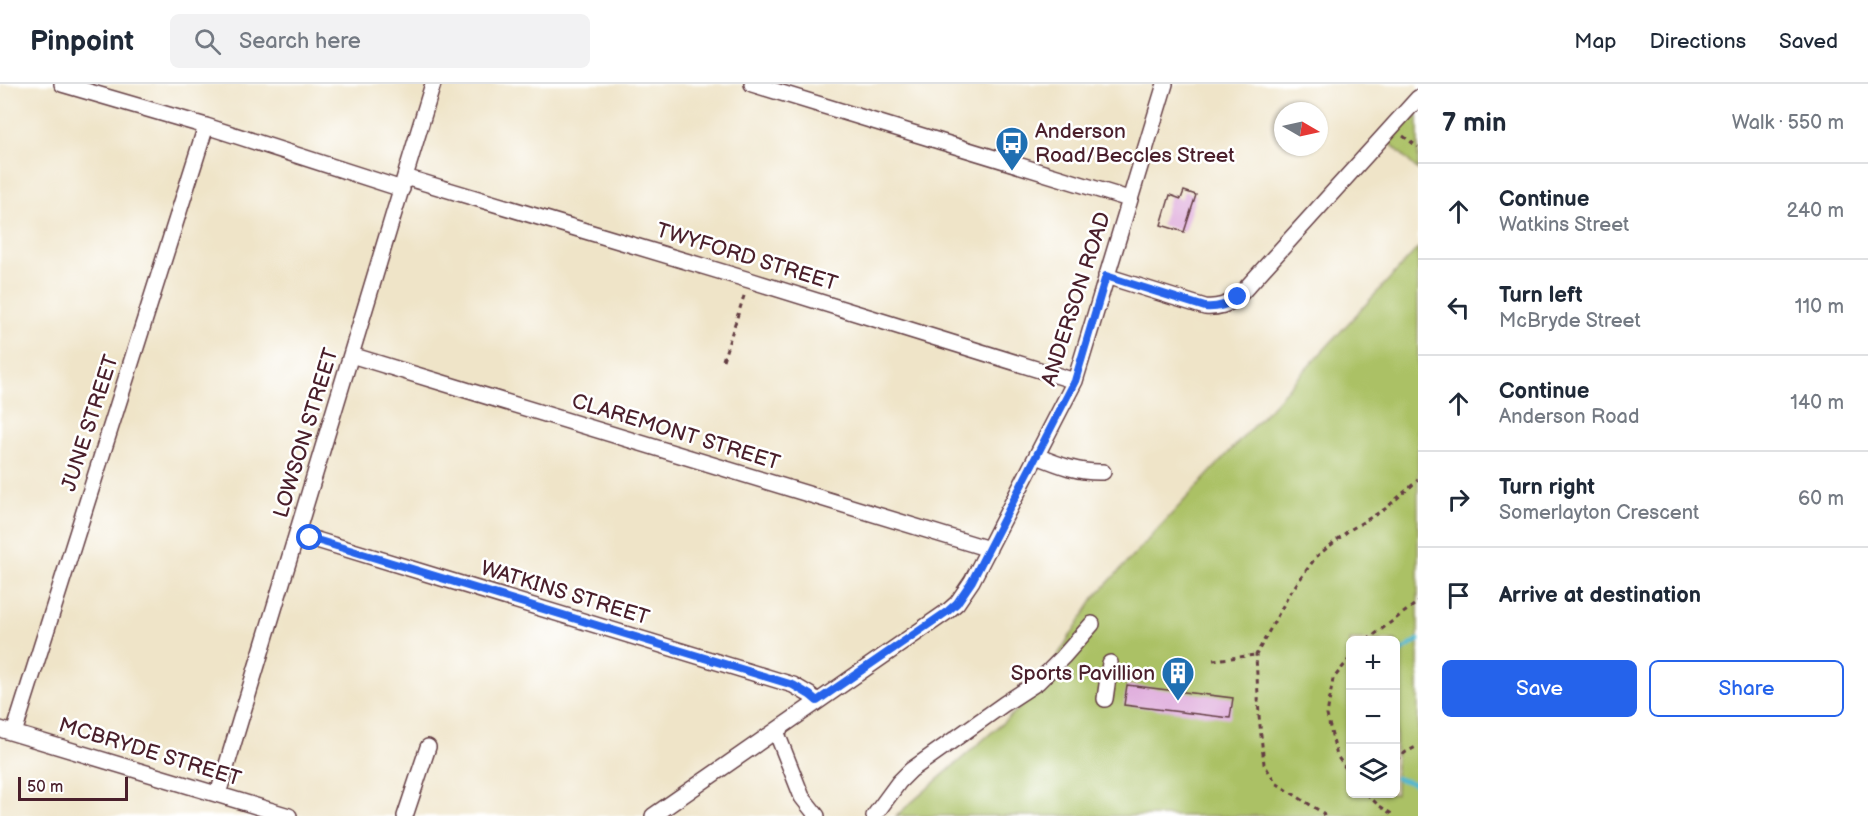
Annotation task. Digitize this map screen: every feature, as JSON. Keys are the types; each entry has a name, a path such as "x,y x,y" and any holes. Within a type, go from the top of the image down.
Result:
{"street":[{"name":"TWYFORD STREET","path":"62,84 749,280 1075,381"},
{"path":"752,84 1129,199"},
{"name":"ANDERSON ROAD","path":"988,549 1075,381 1164,84"},
{"name":"LOWSON STREET","path":"218,794 404,183 430,85"},
{"path":"1106,276 1205,307 1229,304 1238,297 1418,98"},
{"name":"JUNE STREET","path":"7,731 206,126"},
{"name":"CLAREMONT STREET","path":"351,355 988,549"},
{"path":"1037,456 1063,467 1103,472"},
{"name":"WATKINS STREET","path":"297,534 793,685 817,701"},
{"path":"653,816 948,611 967,589 988,549"},
{"path":"874,816 899,782 911,770 1038,682 1064,657 1092,624"},
{"path":"1105,699 1110,663"},
{"name":"MCBRYDE STREET","path":"7,731 289,816"},
{"path":"776,731 802,797 817,816"},
{"path":"405,816 428,747"}],"path":[{"path":"1403,136 1418,147"},
{"path":"723,360 749,280"},
{"path":"1324,816 1323,813 1276,783 1264,764 1259,716 1257,654 1290,592 1316,557 1348,531 1385,509 1418,480"},
{"path":"1372,636 1418,602"},
{"path":"1213,660 1257,654"},
{"path":"1346,662 1333,679 1327,715 1337,756 1346,768"},
{"path":"1400,756 1418,746"},
{"path":"1371,798 1395,816"}],"green space":[{"path":"1416,114 1418,116 1418,170 1389,142"},
{"path":"1418,248 1418,816 896,816 1031,698 1094,598"}],"building":[{"path":"1184,191 1196,195 1184,232 1161,225 1170,195 1181,199"},
{"name":"Sports Pavillion","path":"1127,685 1233,698 1230,718 1124,705"}],"waterway":[{"path":"1400,652 1418,640"},
{"path":"1400,779 1418,785"}],"place":[{"name":"Anderson Road/Beccles Street","path":"1012,172"},
{"name":"Sports Pavillion","path":"1178,702"}],"route":[{"path":"310,538 793,685 817,701 948,611 963,596 1075,381 1106,276 1205,307 1212,308 1229,304 1238,297"}]}
